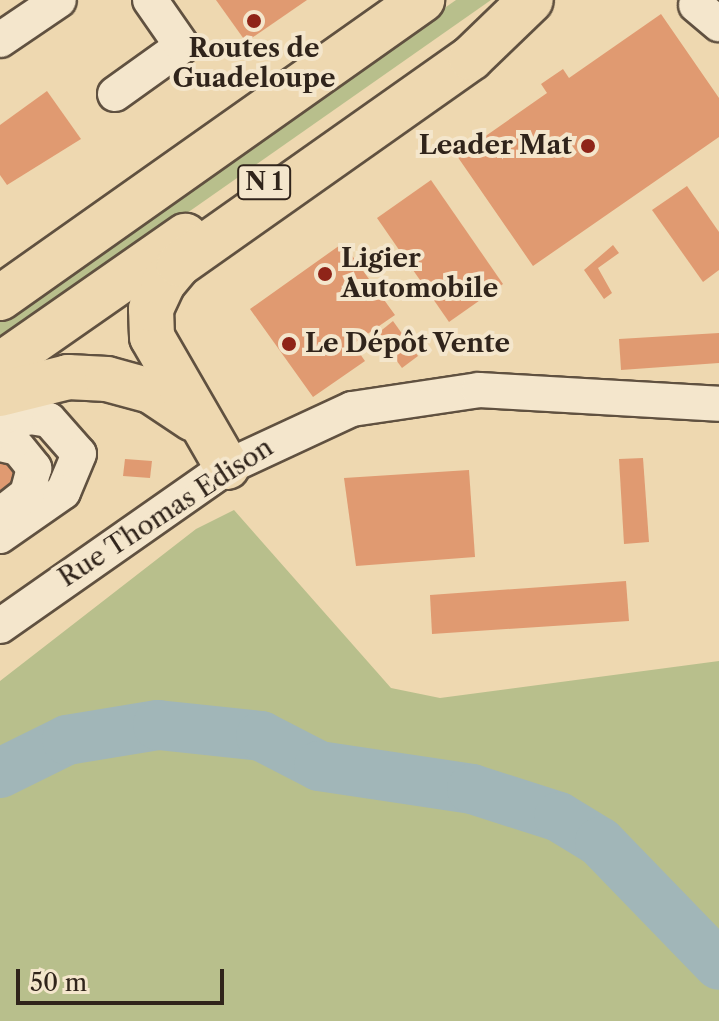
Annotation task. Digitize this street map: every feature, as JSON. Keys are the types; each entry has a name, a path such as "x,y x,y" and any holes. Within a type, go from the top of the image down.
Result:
{"highway":[{"name":"N 1","path":"0,298 422,0"},
{"name":"N 1","path":"0,365 530,0"},
{"path":"227,467 193,419 152,337 151,309 163,283 179,264 471,58 530,0"},
{"path":"0,394 68,377 107,379 151,391 193,419"}],"street":[{"path":"0,40 59,0"},
{"path":"115,94 182,46 150,0"},
{"name":"Rue Thomas Edison","path":"0,626 227,467 314,423 429,392 719,404"},
{"path":"0,426 30,417 49,420 79,454 63,492 0,536"},
{"path":"0,444 18,448 34,468 27,494 0,515"}],"green space":[{"path":"456,0 491,0 0,344 0,319"},
{"path":"234,510 391,688 440,698 719,661 719,1021 0,1021 0,681 196,529"}],"building":[{"name":"Routes de Guadeloupe","path":"216,0 307,0 246,42"},
{"name":"Leader Mat","path":"661,14 719,98 719,137 533,266 457,156 547,93 541,84 563,69 569,78"},
{"path":"47,91 81,139 7,185 0,175 0,125"},
{"path":"431,180 503,284 449,322 377,218"},
{"path":"687,186 719,232 719,270 703,282 652,210"},
{"path":"343,243 395,315 353,344 365,361 313,397 250,309"},
{"path":"613,245 619,253 598,268 612,293 604,299 584,270"},
{"path":"393,321 418,356 402,368 377,334"},
{"path":"719,333 719,363 621,370 619,339"},
{"path":"0,453 25,489 0,506"},
{"path":"643,458 649,542 624,544 619,459"},
{"path":"125,459 152,461 150,478 123,476"},
{"path":"469,470 475,557 356,566 344,478"},
{"path":"626,581 629,621 432,634 430,595"}],"waterway":[{"path":"0,773 67,740 158,725 261,736 319,766 472,789 559,817 600,842 719,965"}],"place":[{"name":"Routes de Guadeloupe","path":"254,21"},
{"name":"Leader Mat","path":"588,146"},
{"name":"Ligier Automobile","path":"325,274"},
{"name":"Le Dépôt Vente","path":"289,344"}]}
